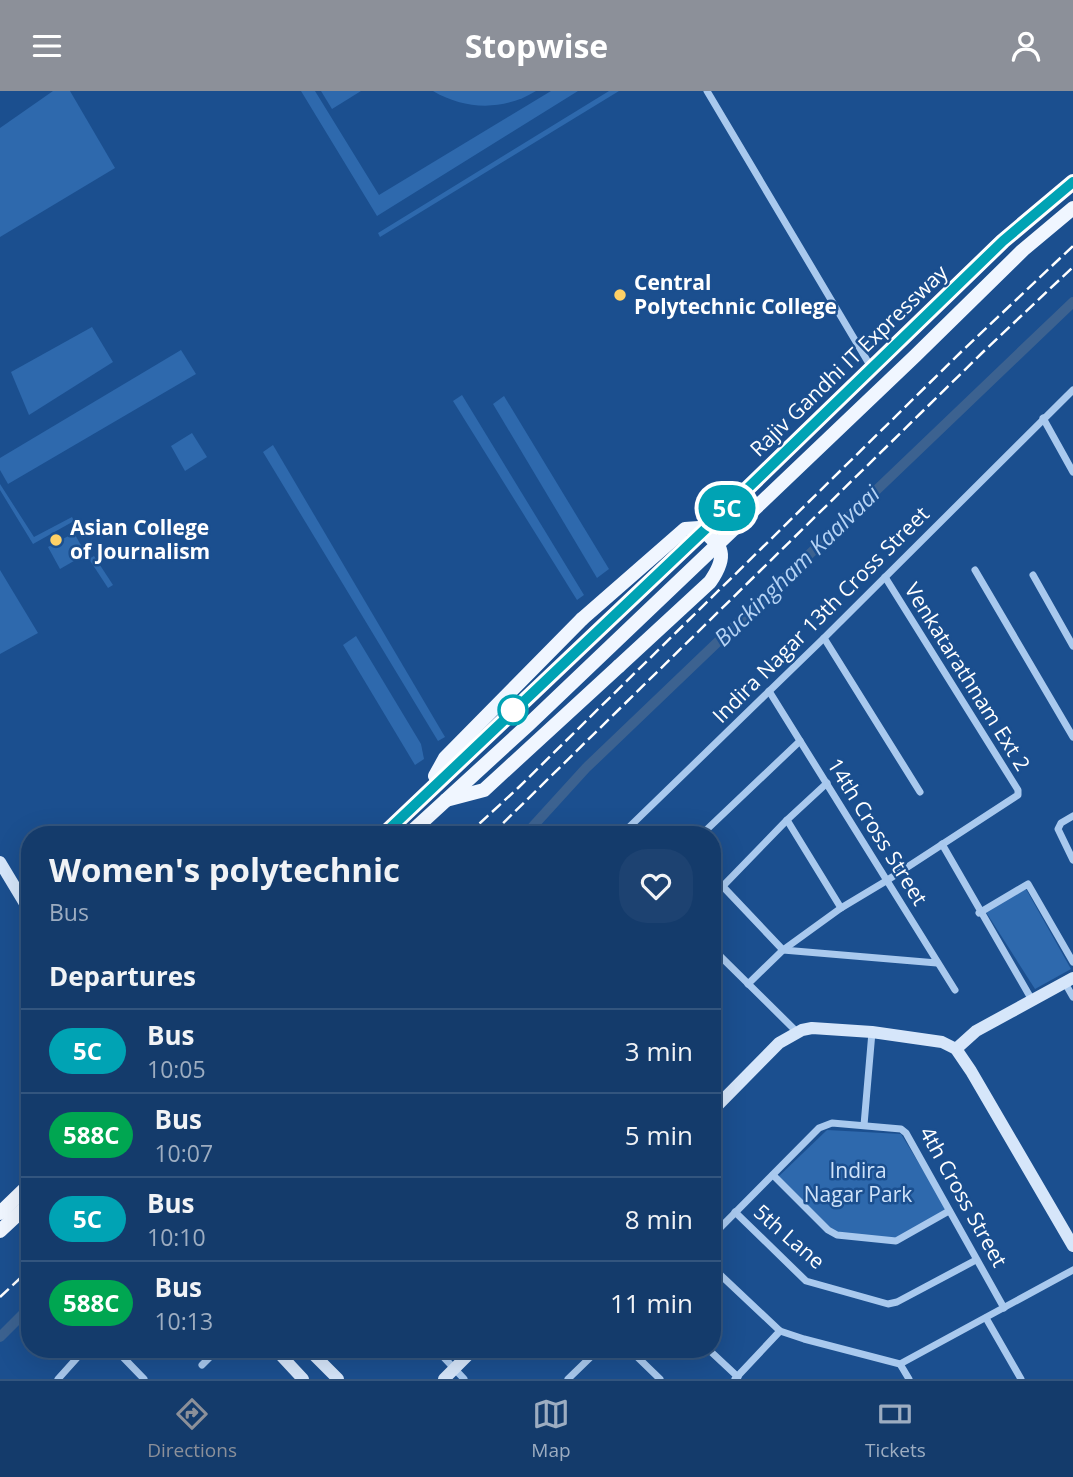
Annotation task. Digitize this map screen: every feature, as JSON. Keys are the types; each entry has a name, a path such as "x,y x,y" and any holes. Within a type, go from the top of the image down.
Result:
{"main road":[{"name":"Rajiv Gandhi IT Expressway","path":"392,826 716,519 1003,241 1073,182"},
{"name":"Rajiv Gandhi IT Expressway","path":"417,826 528,725 1023,250 1073,208"},
{"path":"422,795 445,758 582,619 685,529 699,528 714,538 722,551 720,568 710,582 484,790 444,800"},
{"path":"0,1213 21,1193"},
{"path":"0,1231 21,1211"}],"street":[{"path":"708,91 872,368"},
{"name":"Indira Nagar 13th Cross Street","path":"630,826 1073,390"},
{"path":"1043,418 1073,471"},
{"path":"975,570 1073,737"},
{"path":"1033,575 1073,646"},
{"name":"Venkatarathnam Ext 2","path":"885,577 1018,790 1018,795 942,844"},
{"path":"824,638 920,792"},
{"name":"14th Cross Street","path":"769,691 955,990"},
{"path":"710,826 800,741"},
{"path":"827,783 723,886 783,950 937,963"},
{"path":"1073,816 1060,823 1058,829 1073,860"},
{"path":"787,820 841,908"},
{"path":"748,984 783,950 841,908 942,844 1031,1000"},
{"path":"0,862 21,897"},
{"path":"979,913 1028,884 1073,962"},
{"path":"721,957 797,1032"},
{"path":"956,1049 976,1031 1069,981 1073,997"},
{"path":"721,1102 779,1043 797,1032 812,1028 942,1042 956,1049 1047,1198 1073,1246"},
{"path":"864,1125 872,1033"},
{"name":"4th Cross Street","path":"721,1227 819,1128 832,1123 903,1129 1004,1308"},
{"path":"773,1175 828,1230 837,1235 896,1241 949,1211"},
{"name":"5th Lane","path":"735,1212 806,1281 888,1304 897,1302 976,1260"},
{"path":"721,1275 780,1331 900,1364 1073,1270"},
{"path":"986,1318 1021,1379"},
{"path":"717,1358 736,1378 780,1331"},
{"path":"58,1379 77,1358"},
{"path":"124,1358 144,1379"},
{"path":"202,1365 209,1358"},
{"path":"283,1358 303,1379"},
{"path":"317,1358 338,1379"},
{"path":"444,1358 464,1379"},
{"path":"444,1379 465,1358"},
{"path":"568,1379 590,1358"},
{"path":"638,1358 660,1379"},
{"path":"900,1364 909,1379"}],"green space":[{"path":"53,91 70,91 115,168 0,237 0,128"},
{"path":"301,91 315,91 379,195 551,91 578,91 377,216"},
{"path":"321,91 361,91 332,109"},
{"path":"433,91 536,91 511,102 484,106 458,102"},
{"path":"609,91 619,91 380,237 378,233"},
{"path":"92,327 113,362 29,415 11,372"},
{"path":"181,350 196,374 8,484 0,470 0,458"},
{"path":"462,395 584,595 577,600 453,401"},
{"path":"504,396 609,569 597,578 493,404"},
{"path":"192,433 207,457 185,471 171,446"},
{"path":"273,445 445,737 438,741 263,452"},
{"path":"0,484 34,537 72,517 74,521 33,544 0,490"},
{"path":"74,533 86,554 60,569 48,547"},
{"path":"94,556 113,585 108,588 89,559"},
{"path":"0,570 38,633 0,654"},
{"path":"356,636 421,744 424,759 415,765 343,645"},
{"path":"1026,889 1071,969 1035,989 986,912"},
{"name":"Indira Nagar Park","path":"827,1130 901,1134 948,1211 896,1240 833,1232 777,1178"}],"waterway":[{"name":"Buckingham Kaalvaai","path":"533,826 586,768 1073,302"},
{"name":"Buckingham Kaalvaai","path":"0,1337 21,1316"}],"railway":[{"path":"477,826 962,351 1073,246"},
{"path":"500,826 1073,267"},
{"path":"0,1297 21,1277"}],"bus line":[{"name":"5C","path":"392,826 716,519 1003,241 1073,182"}],"place":[{"name":"Central Polytechnic College","path":"620,295"},
{"name":"Asian College of Journalism","path":"56,540"}]}
